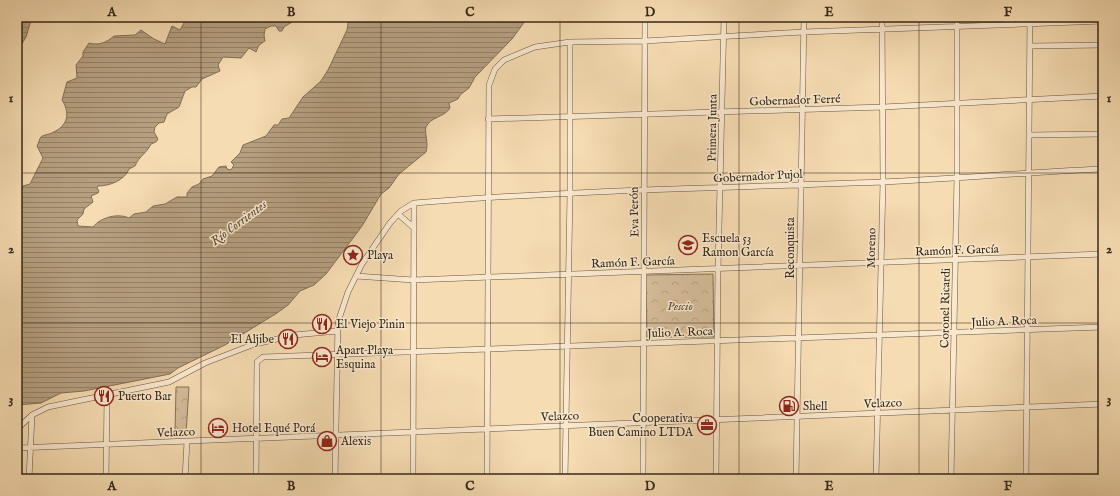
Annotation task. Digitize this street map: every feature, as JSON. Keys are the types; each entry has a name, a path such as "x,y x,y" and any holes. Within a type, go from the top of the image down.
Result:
{"street":[{"name":"Eva Perón","path":"643,479 645,17"},
{"name":"Primera Junta","path":"716,479 718,269 723,112 724,17"},
{"name":"Reconquista","path":"796,479 804,17"},
{"name":"Moreno","path":"876,479 883,182 882,17"},
{"name":"Coronel Ricardi","path":"951,479 956,260 957,17"},
{"path":"1026,479 1030,17"},
{"path":"487,479 489,197 488,119 491,76 499,64 504,60 535,47 570,42 644,41 804,32 1103,21"},
{"path":"565,479 566,346 570,193 570,42"},
{"path":"1030,46 1103,45"},
{"name":"Gobernador Ferré","path":"488,119 883,107 1103,96"},
{"path":"1029,135 1103,134"},
{"name":"Gobernador Pujol","path":"414,203 570,193 883,182 1029,172 1103,169"},
{"path":"335,479 336,354 338,322 342,308 356,276 390,223 407,206 414,203 413,479"},
{"path":"398,214 414,228"},
{"path":"1103,249 1103,279"},
{"name":"Ramón F. García","path":"356,276 413,280 488,278 1103,254"},
{"name":"Julio A. Roca","path":"256,439 257,362 259,359 264,357 1103,327"},
{"path":"17,429 32,415 48,407 169,382 205,363 252,345 294,334 338,331"},
{"path":"106,479 107,395"},
{"name":"Velazco","path":"17,448 1103,404"},
{"path":"29,479 32,448 32,415"},
{"path":"256,439 256,479"},
{"path":"185,479 187,441"}],"green space":[{"name":"Pescio","path":"713,274 714,337 647,337 646,275"},
{"path":"176,387 189,387 186,434 175,433"}],"water":[{"path":"17,17 32,17 26,37 20,47 21,57 17,64"},
{"name":"Río Corrientes","path":"181,17 294,17 292,22 284,27 282,31 279,31 276,26 271,26 265,29 265,41 259,45 256,52 249,48 241,58 223,57 218,65 220,71 202,79 196,87 192,87 185,91 179,107 167,114 164,122 159,123 155,127 154,132 158,139 156,142 151,144 135,166 129,169 121,179 116,182 98,186 98,193 91,196 93,202 84,209 83,214 77,220 78,226 93,227 105,218 115,216 129,218 134,214 146,212 153,206 165,204 177,197 187,197 187,193 192,187 199,184 203,179 212,176 219,167 226,166 227,169 231,170 234,165 231,162 240,153 243,145 266,136 274,125 278,125 282,119 289,118 303,97 321,81 328,70 347,30 349,17 528,17 512,39 475,77 469,88 460,95 458,99 449,103 450,108 448,111 428,124 426,127 426,152 399,174 389,188 381,194 362,226 326,274 314,285 300,291 288,305 225,345 178,368 170,374 84,391 61,393 41,403 17,405 17,193 21,192 23,186 30,184 43,158 37,146 41,137 60,128 66,121 67,111 62,100 67,82 77,78 76,65 83,56 83,52 89,43 103,43 114,36 135,35 141,30 154,39 165,44 172,26 180,30 184,23 184,18"}],"place":[{"name":"Escuela 53 Ramon García","path":"688,245"},
{"name":"Playa","path":"353,255"},
{"name":"El Viejo Pinin","path":"322,324"},
{"name":"El Aljibe","path":"288,339"},
{"name":"Apart Playa Esquina","path":"322,357"},
{"name":"Puerto Bar","path":"104,396"},
{"name":"Shell","path":"789,406"},
{"name":"Cooperativa Buen Camino LTDA","path":"707,425"},
{"name":"Hotel Equé Porá","path":"218,428"},
{"name":"Alexis","path":"327,441"}]}
